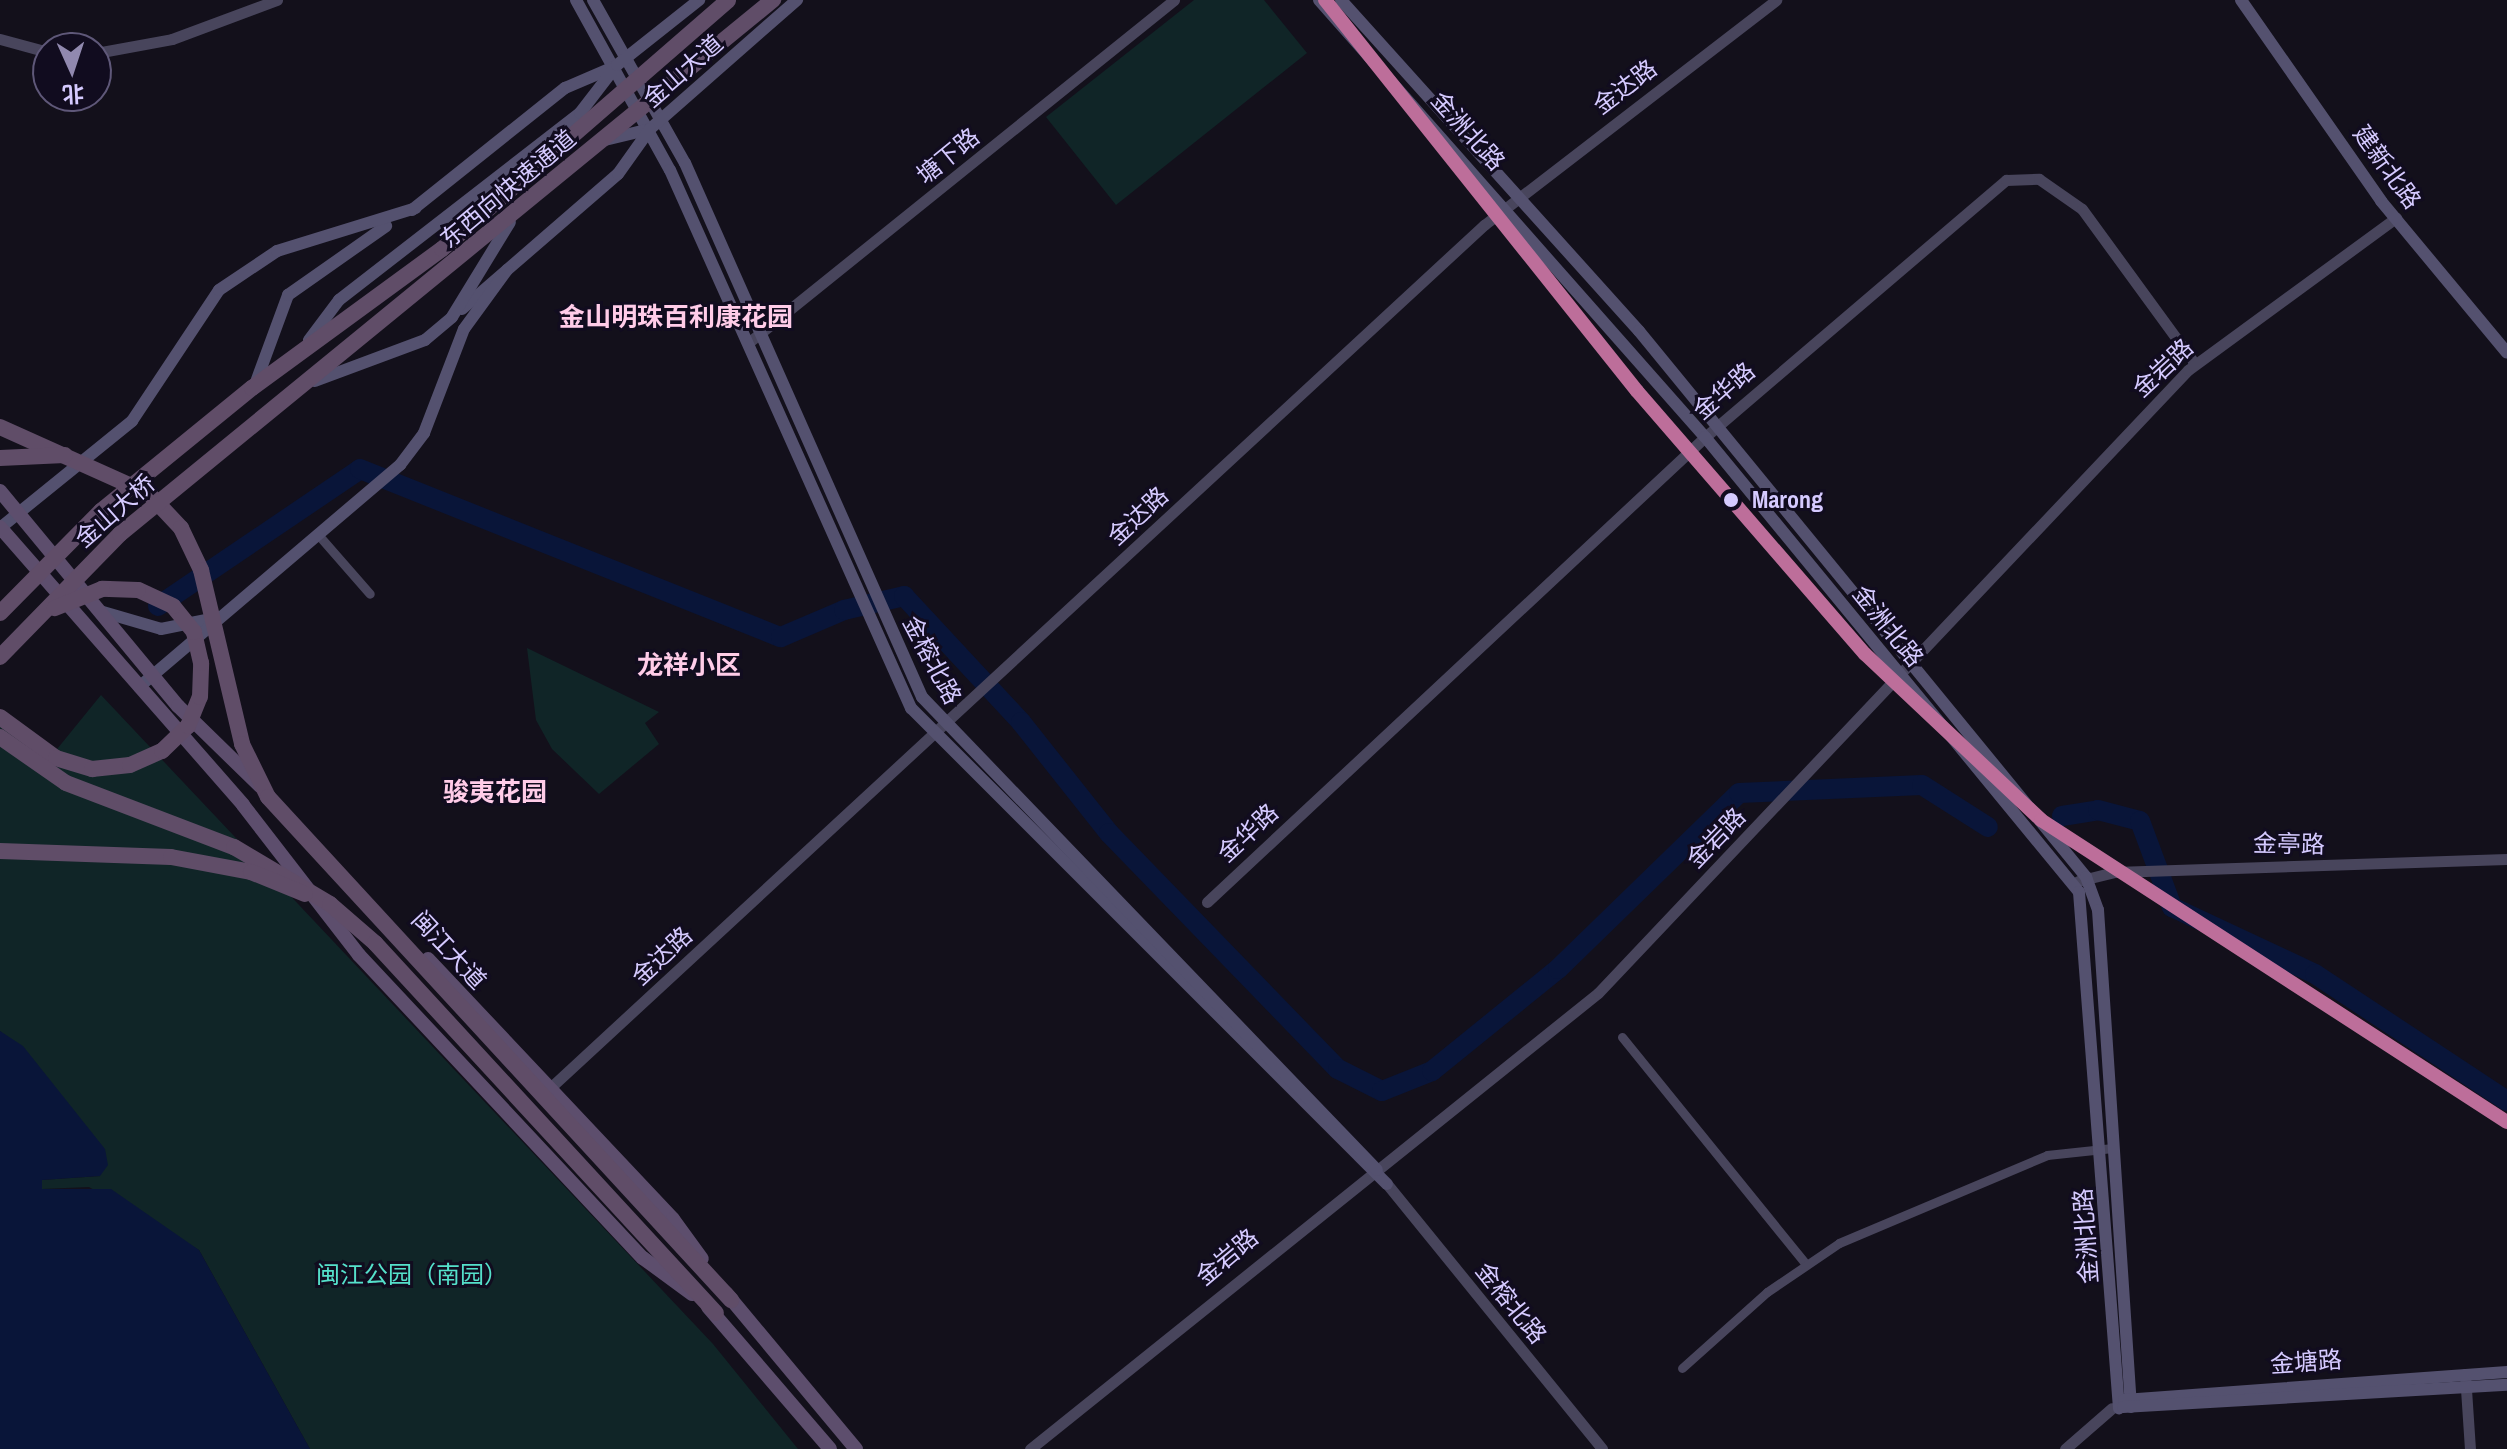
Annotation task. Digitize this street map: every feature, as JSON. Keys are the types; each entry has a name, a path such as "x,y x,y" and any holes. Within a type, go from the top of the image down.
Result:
{"highway":[{"name":"东西向快速通道","path":"252,388 442,249 728,0"},
{"name":"东西向快速通道","path":"271,411 773,0"},
{"name":"金山大桥","path":"0,613 101,511 252,388"},
{"name":"金山大桥","path":"0,657 21,632 120,534 271,411"},
{"path":"0,427 74,456 149,494 181,528 201,570 242,744 295,835 564,1134 716,1313"},
{"path":"0,458 74,456"},
{"path":"0,717 56,758 92,769 130,765 162,751 188,726 200,697 194,632 173,606 138,590 70,598 21,632"},
{"path":"0,737 66,783 234,847 330,904 731,1300"},
{"path":"0,851 215,863 330,904"}],"main road":[{"name":"金榕北路","path":"576,0 617,65 650,129 860,580 882,613 939,732"},
{"name":"金榕北路","path":"593,0 662,118 760,336 860,580 868,618 911,708 939,732 1387,1184"},
{"name":"金山大道","path":"289,362 339,300 580,113 617,65 699,0"},
{"name":"金山大道","path":"301,387 390,357 452,317 498,236 533,195 596,142 650,129 797,0"},
{"name":"金洲北路","path":"1319,0 1705,437 2073,884 2087,921 2108,1148"},
{"name":"金洲北路","path":"1341,0 1520,194 1718,425 2086,877 2098,910 2122,1404"},
{"name":"建新北路","path":"2241,0 2396,218 2507,353"},
{"path":"252,388 267,364 288,295 416,208 565,88 617,65"},
{"path":"452,317 618,174 650,129"},
{"path":"416,208 277,251 219,290 132,421 0,528 278,846 359,955 643,1258 716,1313 830,1449"},
{"path":"139,687 374,493 400,465 424,433 464,329 507,270"},
{"name":"闽江大道","path":"0,491 153,677 673,1219 731,1300 856,1449"},
{"path":"97,608 176,630 232,609"},
{"name":"金塘路","path":"2122,1404 2466,1381 2507,1372"},
{"name":"金塘路","path":"2466,1381 2507,1385"}],"street":[{"path":"112,50 172,39 277,0"},
{"name":"塘下路","path":"748,343 1174,0"},
{"name":"金达路","path":"550,1088 1505,207 1776,0"},
{"path":"0,39 32,48"},
{"name":"金华路","path":"1207,902 1718,425 2015,176 2050,184 2082,209 2195,364"},
{"name":"金岩路","path":"1030,1449 1372,1168 1598,993 2195,364 2396,218"},
{"path":"321,538 370,594"},
{"name":"金亭路","path":"2073,884 2086,877 2144,870 2507,859"},
{"path":"1622,1037 1805,1263"},
{"path":"1682,1368 1805,1263 2047,1155 2108,1148"},
{"name":"金榕北路","path":"1387,1184 1602,1449"},
{"path":"2466,1381 2470,1449"},
{"path":"2065,1449 2122,1404"}],"green space":[{"path":"1194,0 1264,0 1307,53 1116,205 1046,117"},
{"path":"527,648 659,712 645,723 659,744 599,794 552,749 536,720"},
{"name":"闽江公园（南园）","path":"101,695 713,1344 798,1449 310,1449 199,1250 89,1187 42,1189 41,1180 100,1176 37,1065 0,1031 0,714 53,754"}],"water":[{"path":"0,1031 23,1046 105,1149 108,1165 100,1176 42,1180 42,1189 111,1189 199,1250 310,1449 0,1449"}],"waterway":[{"path":"158,606 360,469 781,637 844,610 904,596 1021,722 1109,833 1338,1069 1382,1091 1432,1071 1558,969 1739,793 1922,785 1988,827"},
{"path":"2062,816 2098,810 2140,821 2172,907 2315,974 2507,1101"}],"transit line":[{"path":"1325,0 1637,391 1865,654 2041,820 2507,1122"}],"place":[{"name":"Marong","path":"1731,500"}],"district":[{"name":"金山明珠百利康花园","path":"676,317"},
{"name":"龙祥小区","path":"689,665"},
{"name":"骏夷花园","path":"495,792"}]}
